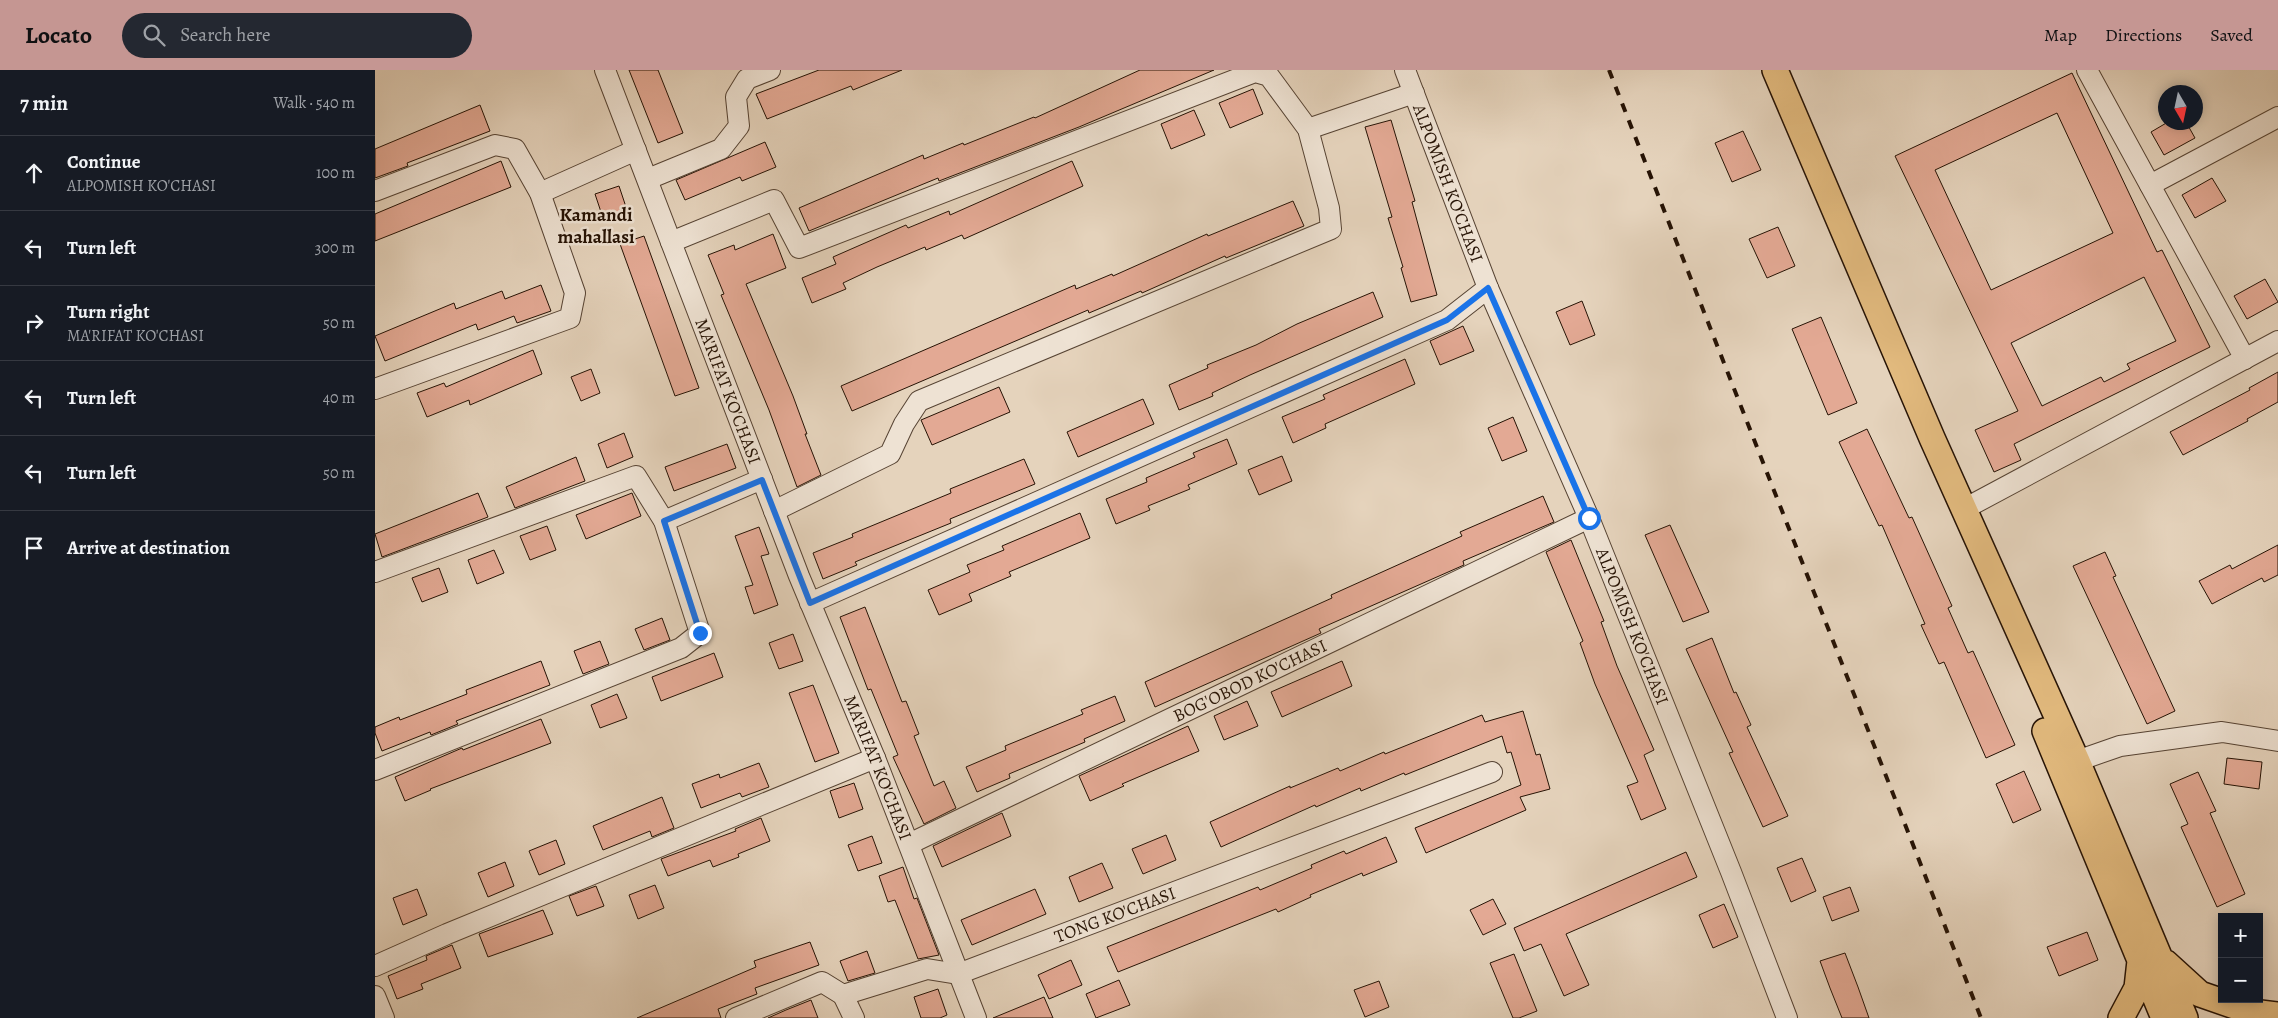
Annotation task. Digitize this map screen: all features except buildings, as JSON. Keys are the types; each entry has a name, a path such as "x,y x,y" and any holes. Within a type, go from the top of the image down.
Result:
{"main road":[{"path":"1760,70 1767,93 2058,762 2150,959 2185,1018"},
{"path":"1775,70 1964,509 2077,761 2150,959 2164,1018"},
{"path":"2150,959 2200,994 2252,1012 2278,1015"},
{"path":"2121,1018 2150,959"}],"street":[{"name":"MA'RIFAT KO'CHASI","path":"605,70 810,603 875,758 976,1018"},
{"path":"648,179 721,149 739,126 736,97 747,79 770,70"},
{"name":"ALPOMISH KO'CHASI","path":"1405,70 1488,288 1589,518 1731,872 1787,1018"},
{"path":"2087,70 2245,359"},
{"path":"671,242 774,200 799,248 1255,72 1269,76 1308,129 1329,208 1331,229 919,401 904,424 890,454 774,511"},
{"path":"1308,129 1414,92"},
{"path":"2150,185 2278,117"},
{"path":"375,191 495,145 515,149 540,192 575,293 570,318 375,389"},
{"path":"540,192 636,150"},
{"path":"810,603 1447,320 1488,288"},
{"path":"1964,509 2278,341"},
{"path":"375,572 636,476 664,521 700,633 681,648 375,770"},
{"path":"664,521 762,480"},
{"name":"BOG'OBOD KO'CHASI","path":"909,844 1589,518"},
{"path":"2077,761 2120,746 2222,732 2278,741"},
{"path":"375,966 447,934 875,758"},
{"name":"TONG KO'CHASI","path":"843,995 927,969 958,974 1493,772"},
{"path":"736,1018 822,982 843,995 854,1018"},
{"path":"375,996 385,1018"}],"railway":[{"path":"1609,70 1981,1018"}],"district":[{"name":"Kamandi mahallasi","path":"596,226"}],"route":[{"path":"700,633 664,521 762,480 810,603 1447,320 1488,288 1589,518"}]}
